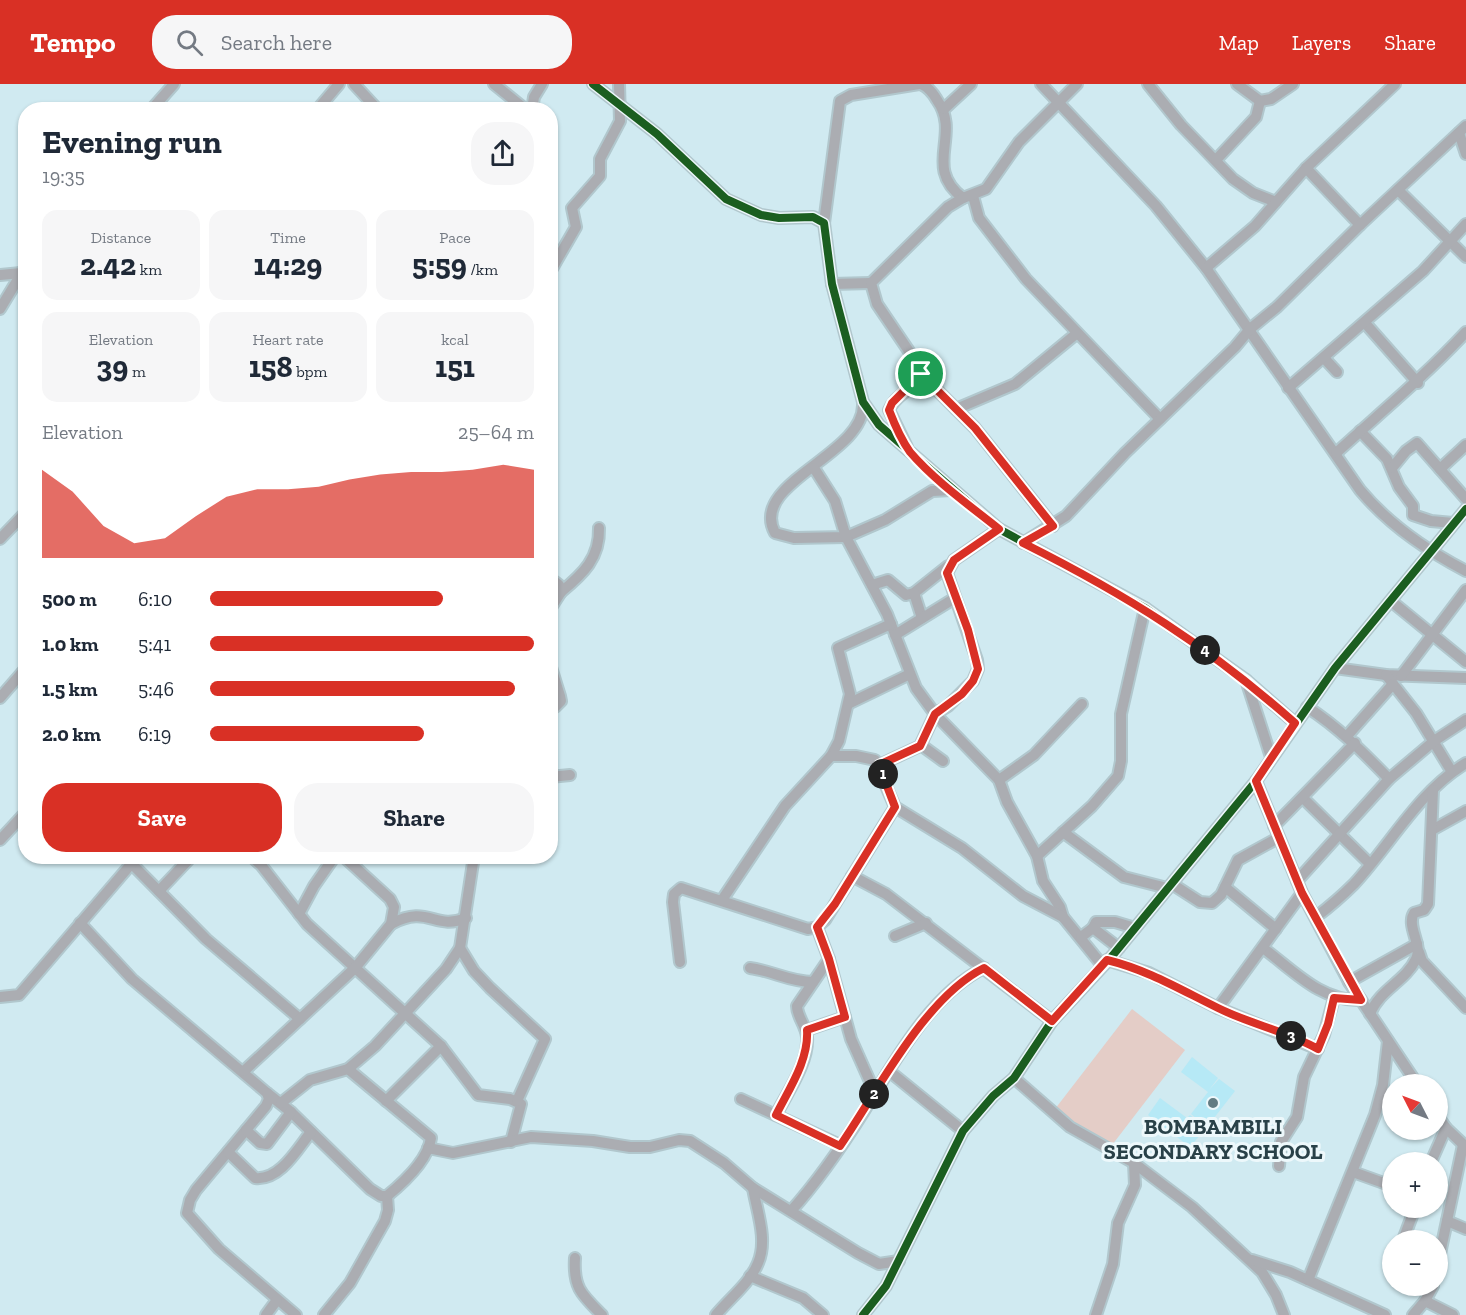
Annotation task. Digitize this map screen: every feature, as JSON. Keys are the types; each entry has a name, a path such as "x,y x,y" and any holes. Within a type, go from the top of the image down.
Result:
{"street":[{"path":"158,102 174,84"},
{"path":"324,102 339,84"},
{"path":"354,84 371,102"},
{"path":"494,84 516,102"},
{"path":"533,102 542,84"},
{"path":"593,84 657,134 726,200 761,215 779,218 813,217 824,223"},
{"path":"1160,419 1076,334 987,231 968,197 948,183 943,173 948,127 944,109 933,94 920,84 852,90 844,97 837,106 824,223 832,284 863,402 879,425 951,490 999,529 1094,578 1145,608 1246,680 1295,723"},
{"path":"944,109 971,84"},
{"path":"1041,84 1156,206 1206,268 1250,329 1288,388 1379,513 1431,552 1466,571"},
{"path":"832,284 871,283 925,228 968,197 986,189 1018,142 1077,84"},
{"path":"1149,84 1181,125 1242,187 1276,202"},
{"path":"1237,84 1260,101 1270,99 1293,84"},
{"path":"1206,268 1255,226 1306,168 1395,84"},
{"path":"612,99 619,85"},
{"path":"558,258 576,227 572,208 600,176 600,159 618,126 621,106 619,85"},
{"path":"1216,160 1256,117 1260,101"},
{"path":"1463,129 1466,154"},
{"path":"1023,543 1053,526 1089,494 1125,453 1228,354 1250,329 1277,307 1360,225 1463,129"},
{"path":"1306,168 1360,225"},
{"path":"1398,190 1466,258"},
{"path":"1288,388 1423,271 1466,224"},
{"path":"0,275 18,273"},
{"path":"0,309 18,281"},
{"path":"871,283 877,304 914,357 921,374 996,452 1053,526"},
{"path":"1365,323 1418,382"},
{"path":"1336,453 1418,382 1466,332"},
{"path":"956,409 1015,384 1076,334"},
{"path":"1324,358 1337,372"},
{"path":"909,450 889,410 892,403 921,374"},
{"path":"863,402 860,424 814,468 780,494 775,504 772,527 775,533 784,537 846,537 870,528 932,491 951,490"},
{"path":"1360,431 1380,450 1392,468 1399,486 1413,506 1413,515 1431,521 1453,523"},
{"path":"1392,468 1406,451 1417,443 1466,499"},
{"path":"1440,469 1466,445"},
{"path":"814,468 835,501 846,537 891,624 919,693 935,714 999,780 1037,856 1042,881 1060,907 1063,917"},
{"path":"862,1315 886,1286 963,1131 987,1102 1014,1078 1052,1021 1119,948 1256,781 1335,668 1466,508"},
{"path":"0,538 18,520"},
{"path":"558,597 593,560 597,549 599,528"},
{"path":"872,585 888,580 902,595 914,593 999,529"},
{"path":"879,765 921,745 935,714 962,694 973,681 978,669 968,630 948,580 948,566"},
{"path":"558,584 561,592"},
{"path":"1401,675 1466,590"},
{"path":"914,593 922,618"},
{"path":"895,635 955,598"},
{"path":"1391,602 1466,662"},
{"path":"1037,856 1108,789 1118,776 1121,761 1121,714 1145,608"},
{"path":"722,900 785,806 831,756 839,741 850,703 846,676 837,648 891,624"},
{"path":"1335,668 1390,680 1434,741 1452,772"},
{"path":"850,703 910,674"},
{"path":"1274,826 1303,798 1351,740 1390,680 1401,675 1466,678"},
{"path":"0,698 18,677"},
{"path":"1246,680 1271,757"},
{"path":"558,690 561,701 558,704"},
{"path":"999,780 1035,754 1082,704"},
{"path":"1307,707 1351,740 1389,779"},
{"path":"1297,881 1389,779 1434,741 1466,720"},
{"path":"921,745 943,761"},
{"path":"831,756 869,757 879,765 895,807 945,836 1023,896 1063,917 1105,963 1149,973 1218,1008 1318,1049"},
{"path":"1316,917 1354,884 1433,790 1452,772 1466,763"},
{"path":"558,776 570,775"},
{"path":"1256,781 1302,893 1349,982 1410,1074"},
{"path":"1433,790 1428,904 1424,910 1414,913 1411,919 1422,961 1466,1008"},
{"path":"1303,798 1370,864"},
{"path":"680,962 673,917 674,894 684,887 808,928 817,927 825,920 895,807"},
{"path":"1432,830 1466,811"},
{"path":"0,840 18,821"},
{"path":"1063,832 1124,877 1170,886 1200,902 1212,903 1225,887 1238,860 1278,838"},
{"path":"0,997 19,995 132,864"},
{"path":"138,864 159,891 206,939 300,1019"},
{"path":"159,891 184,864"},
{"path":"260,864 314,932 441,1046 478,1095 518,1101 521,1104 511,1142"},
{"path":"299,914 329,864"},
{"path":"244,1071 355,968 391,924 394,907 390,899 352,864"},
{"path":"281,1103 310,1080 348,1069 375,1046 441,976 460,948 473,864"},
{"path":"852,876 886,894 1052,1021"},
{"path":"1225,887 1276,929"},
{"path":"1218,1008 1302,893"},
{"path":"391,924 416,915 447,923 466,918"},
{"path":"1081,937 1093,928 1096,921 1102,920 1135,928"},
{"path":"80,923 132,979 281,1103 370,1188 381,1196 387,1196 408,1176 428,1148 430,1138 348,1069"},
{"path":"895,936 926,923"},
{"path":"817,927 829,959 851,1039 875,1093"},
{"path":"1093,928 1119,948"},
{"path":"460,948 474,971 545,1039 518,1101"},
{"path":"1263,948 1317,989 1334,998 1361,1000"},
{"path":"1349,982 1418,948"},
{"path":"1370,1014 1379,996 1413,965 1418,948"},
{"path":"776,1115 808,1043 807,1030 797,1006 829,959"},
{"path":"750,968 769,971 791,981 813,982"},
{"path":"791,1211 823,1172 915,1033 958,982 984,968"},
{"path":"1279,1166 1281,1142 1297,1117 1304,1077 1328,1024 1334,998"},
{"path":"807,1030 845,1017"},
{"path":"1308,1280 1380,1100 1388,1041"},
{"path":"386,1101 441,1046"},
{"path":"889,1071 963,1131"},
{"path":"1014,1078 1070,1127 1134,1163 1172,1191 1252,1260 1270,1284 1284,1315"},
{"path":"267,1093 269,1099 266,1106 196,1190 190,1200 187,1213 213,1243 296,1315"},
{"path":"741,1099 840,1146"},
{"path":"246,1130 260,1143 267,1144 291,1112"},
{"path":"1445,1230 1464,1146 1448,1130"},
{"path":"228,1152 255,1178 269,1177 278,1171 311,1132"},
{"path":"428,1148 453,1152 531,1137 650,1147 679,1140 690,1141 724,1162 753,1188 872,1261 887,1264 899,1261"},
{"path":"1096,1315 1113,1264 1118,1223 1135,1185 1134,1163"},
{"path":"1353,1172 1382,1182"},
{"path":"716,1315 758,1264 762,1248 753,1188"},
{"path":"324,1315 350,1283 385,1221 388,1210 387,1196"},
{"path":"1447,1221 1466,1229"},
{"path":"575,1258 574,1274 577,1288 602,1315"},
{"path":"1252,1260 1308,1280 1385,1315"},
{"path":"750,1276 803,1298 823,1315"},
{"path":"1413,1315 1428,1296"},
{"path":"266,1315 277,1300"},
{"path":"1425,1301 1454,1315"}],"shaded area":[{"path":"1132,1009 1185,1050 1109,1149 1055,1109"},
{"name":"BOMBAMBILI SECONDARY SCHOOL","path":"1192,1057 1218,1078 1209,1090 1219,1079 1235,1091 1207,1127 1191,1114 1208,1092 1181,1072"},
{"path":"1160,1098 1187,1118 1190,1115 1206,1128 1190,1147 1148,1115"}],"cycle path":[{"path":"593,84 657,134 726,199 761,215 779,218 813,217 824,223 832,284 863,402 879,425 999,529 1145,608 1246,680 1295,723"},
{"path":"863,1315 886,1286 963,1131 993,1096 1014,1078 1052,1021 1113,955 1256,781 1335,668 1466,509"}],"place":[{"name":"BOMBAMBILI SECONDARY SCHOOL","path":"1213,1103"}],"route":[{"path":"921,374 996,452 1053,526 1023,543 1094,578 1145,608 1246,680 1295,723 1256,781 1302,893 1349,982 1361,1000 1334,998 1328,1024 1318,1049 1306,1042 1218,1008 1149,973 1121,963 1107,960 1052,1021 984,968 958,982 915,1033 840,1146 776,1115 804,1056 808,1043 807,1030 845,1017 829,959 817,927 825,920 895,807 879,765 920,746 925,740 935,714 962,694 973,681 978,669 968,630 948,580 948,566 999,529 951,490 909,450 892,417 889,410 892,403 918,380 921,374"}]}
